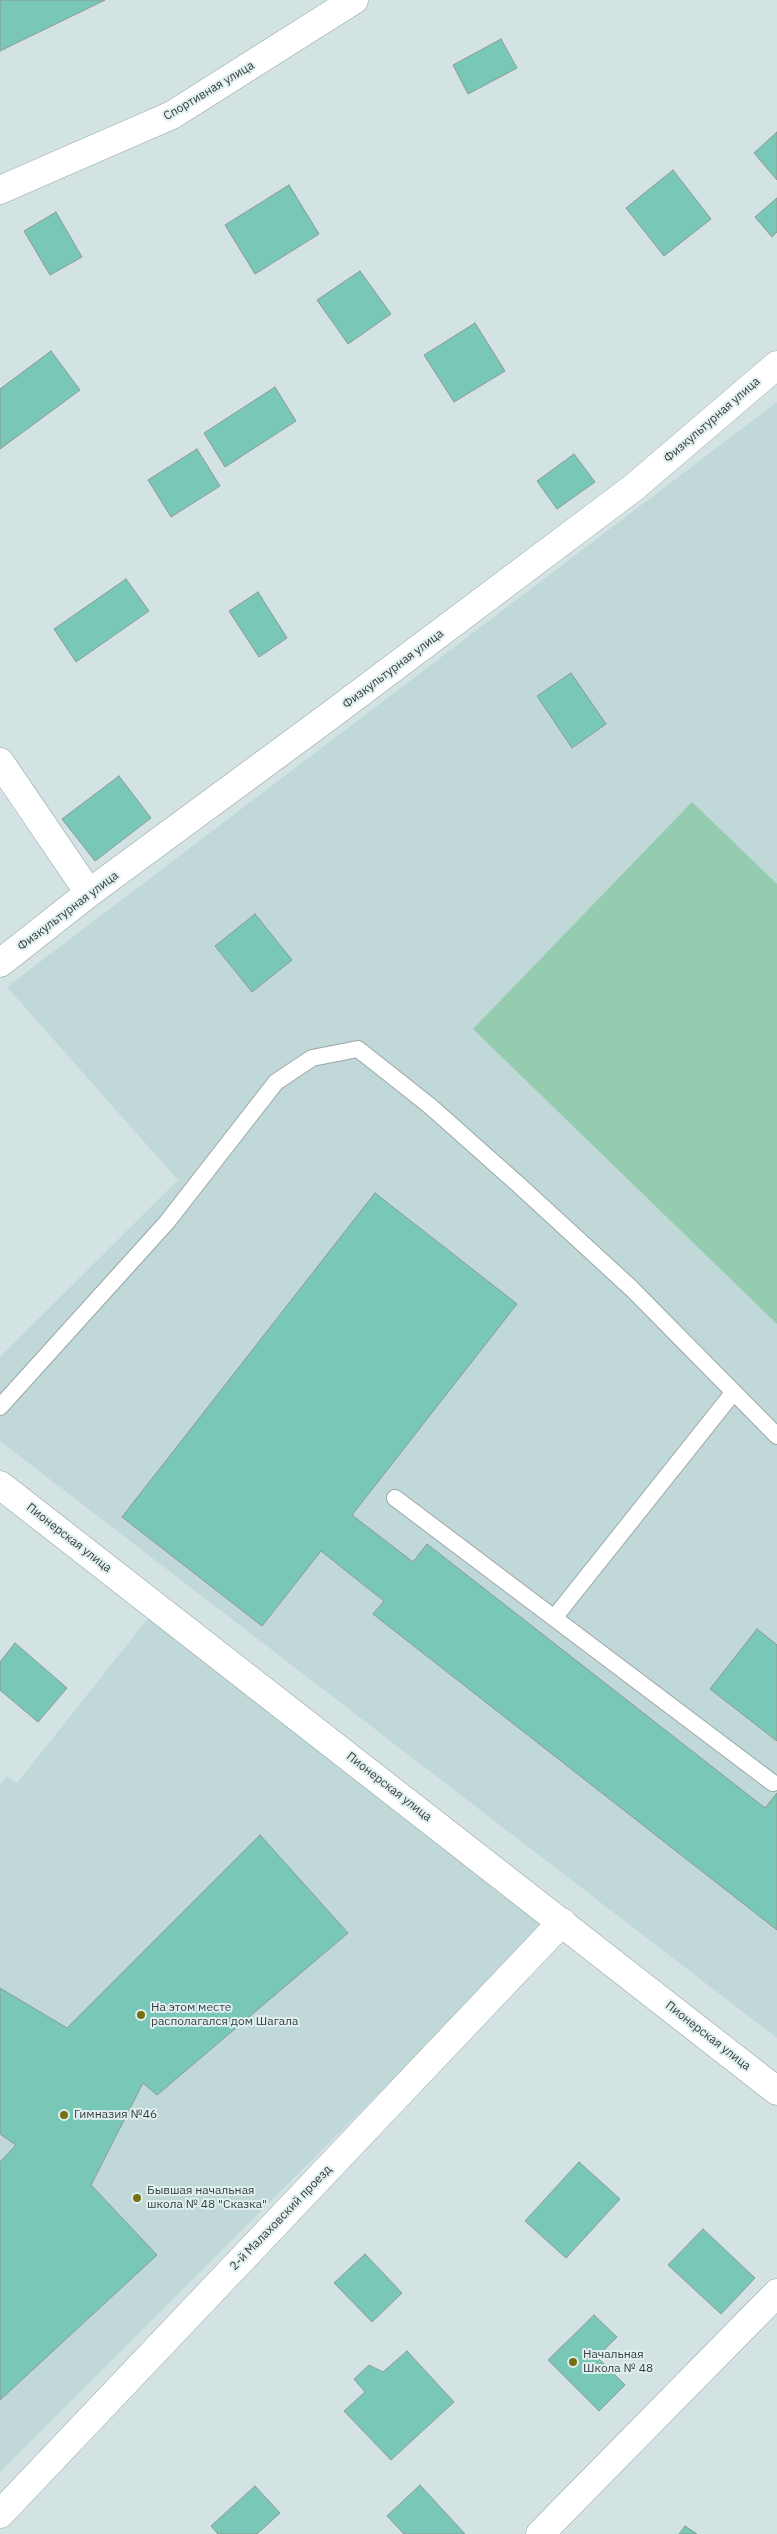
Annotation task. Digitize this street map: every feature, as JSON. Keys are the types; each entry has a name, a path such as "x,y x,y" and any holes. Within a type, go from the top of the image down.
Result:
{"street":[{"name":"Спортивная улица","path":"0,190 172,114 341,4"},
{"name":"Физкультурная улица","path":"0,963 89,893 328,717 633,488 777,365"},
{"path":"0,762 89,893"},
{"name":"Пионерская улица","path":"0,1485 777,2090"},
{"name":"2-й Малаховский проезд","path":"0,2514 562,1922"},
{"path":"540,2534 777,2293"}],"lane":[{"path":"0,1407 167,1222 276,1082 312,1058 358,1049 430,1106 631,1288 777,1436"},
{"path":"554,1618 733,1393"},
{"path":"395,1498 773,1783"}],"shaded area":[{"path":"777,402 777,2038 0,1441 0,1357 178,1180 7,987"},
{"name":"Бывшая начальная школа № 48 \"Сказка\"","path":"149,1617 548,1924 0,2472 0,1785 7,1776 17,1783"}],"green space":[{"path":"692,802 777,884 777,1324 473,1029"}],"building":[{"path":"0,0 105,0 0,51"},
{"path":"501,39 517,68 468,94 453,65"},
{"path":"777,132 777,180 754,153"},
{"path":"673,170 711,219 664,256 626,208"},
{"path":"289,185 319,234 255,274 225,225"},
{"path":"777,198 777,232 772,237 755,217"},
{"path":"56,212 82,257 50,275 24,231"},
{"path":"360,271 391,314 348,344 317,300"},
{"path":"475,323 505,371 454,402 424,355"},
{"path":"51,351 80,390 0,449 0,389"},
{"path":"275,387 296,421 225,467 204,433"},
{"path":"197,449 220,486 171,517 148,480"},
{"path":"574,454 595,482 557,509 537,481"},
{"path":"126,579 149,611 76,662 54,629"},
{"path":"258,592 287,638 259,657 229,611"},
{"path":"571,673 606,724 572,748 537,696"},
{"path":"119,776 151,818 95,861 62,819"},
{"path":"255,914 292,960 252,992 215,946"},
{"path":"375,1193 517,1304 352,1515 413,1562 427,1544 765,1808 777,1793 777,1930 373,1614 384,1601 321,1551 262,1626 122,1517"},
{"path":"757,1629 777,1645 777,1741 710,1689"},
{"path":"15,1643 67,1688 38,1722 0,1690 0,1662"},
{"name":"Гимназия №46","path":"260,1835 348,1933 157,2095 143,2083 91,2185 157,2255 0,2400 0,2162 16,2145 0,2134 0,1988 67,2028"},
{"path":"579,2162 620,2199 566,2258 525,2221"},
{"path":"703,2229 755,2278 721,2314 668,2265"},
{"path":"365,2254 402,2293 372,2322 334,2283"},
{"path":"594,2315 617,2337 597,2357 625,2385 599,2411 548,2360"},
{"path":"407,2351 454,2402 391,2460 344,2411 365,2392 354,2379 369,2365 383,2372"},
{"path":"420,2485 465,2534 404,2534 387,2516"},
{"path":"255,2486 280,2513 257,2534 218,2534 211,2526"},
{"path":"685,2526 697,2534 679,2534"}],"place":[{"name":"На этом месте располагался дом Шагала","path":"141,2015"},
{"name":"Гимназия №46","path":"64,2115"},
{"name":"Бывшая начальная школа № 48 \"Сказка\"","path":"137,2198"},
{"name":"Начальная Школа № 48","path":"573,2362"}]}
